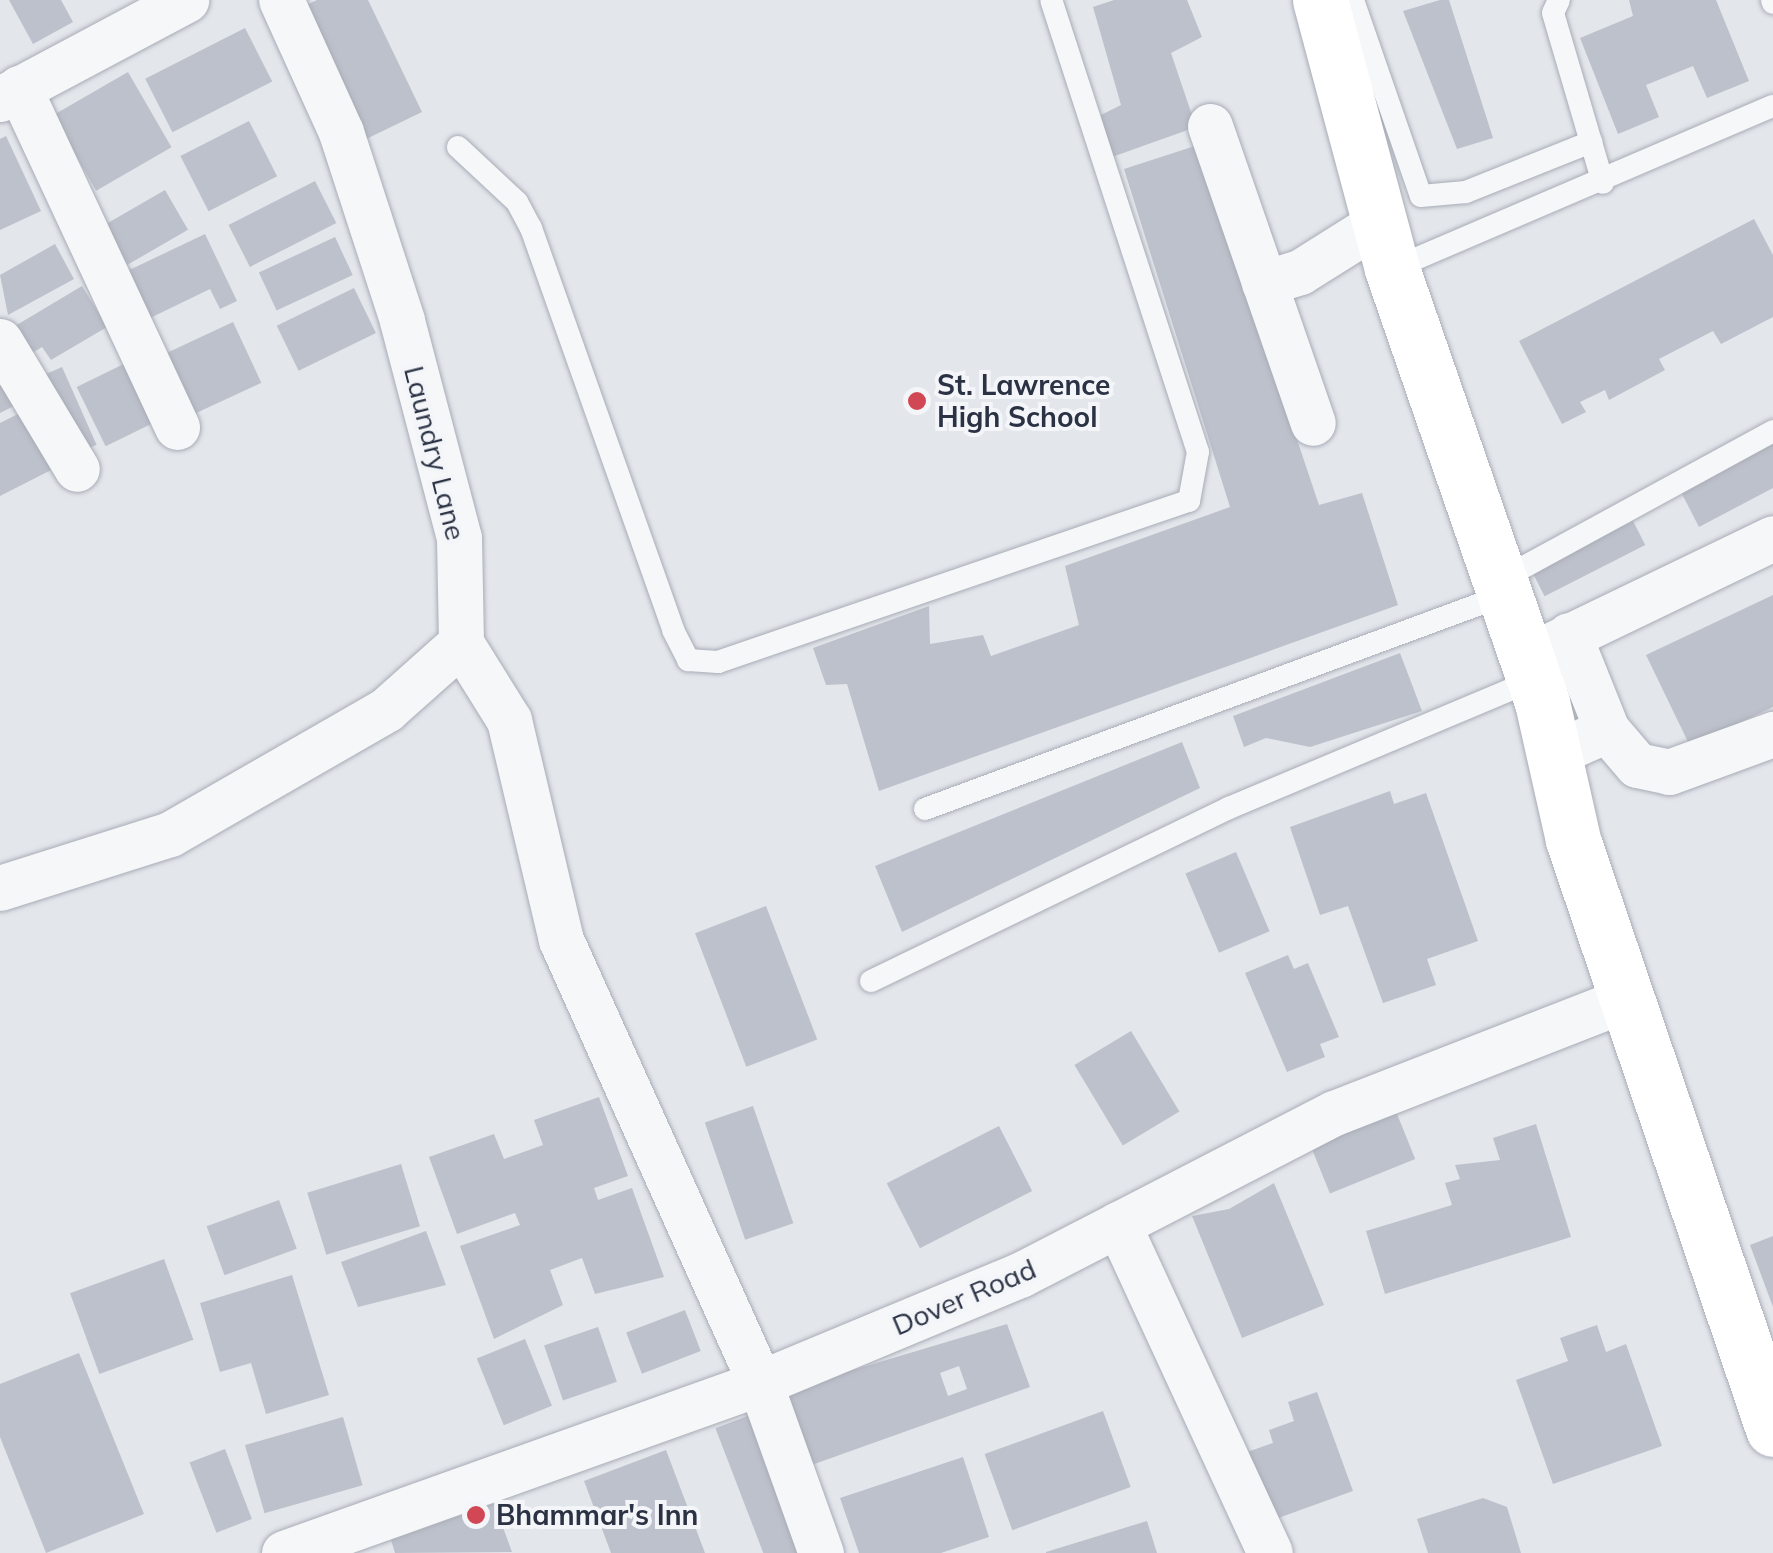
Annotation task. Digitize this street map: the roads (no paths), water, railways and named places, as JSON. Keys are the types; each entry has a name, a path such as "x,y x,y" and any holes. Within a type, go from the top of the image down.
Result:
{"street":[{"path":"177,427 9,93 186,0"},
{"name":"Laundry Lane","path":"281,0 341,132 402,320 459,538 460,643"},
{"path":"1320,0 1388,245 1496,590 1542,657 1607,730 1653,772 1773,734"},
{"path":"1210,126 1313,423"},
{"path":"1264,283 1388,245"},
{"path":"0,342 77,469"},
{"path":"1542,657 1773,538"},
{"path":"0,888 170,834 387,709 460,643 509,720 561,940 760,1384 820,1553"},
{"path":"1542,657 1554,754 1626,999 1773,1429"},
{"path":"1554,754 1607,730"},
{"name":"Dover Road","path":"284,1553 760,1384 1118,1224 1334,1112 1626,999"},
{"path":"1118,1224 1270,1553"}],"lane":[{"path":"458,148 517,202 531,228 673,630 688,660 718,662 1190,501 1198,452 1051,0"},
{"path":"1353,0 1421,196 1442,200 1591,142"},
{"path":"1559,0 1553,13 1603,184"},
{"path":"1388,245 1603,184 1773,106"},
{"path":"925,809 1496,590 1773,431"},
{"path":"871,981 1542,657"}],"place":[{"name":"St. Lawrence High School","path":"917,401"},
{"name":"Bhammar's Inn","path":"476,1515"}]}
